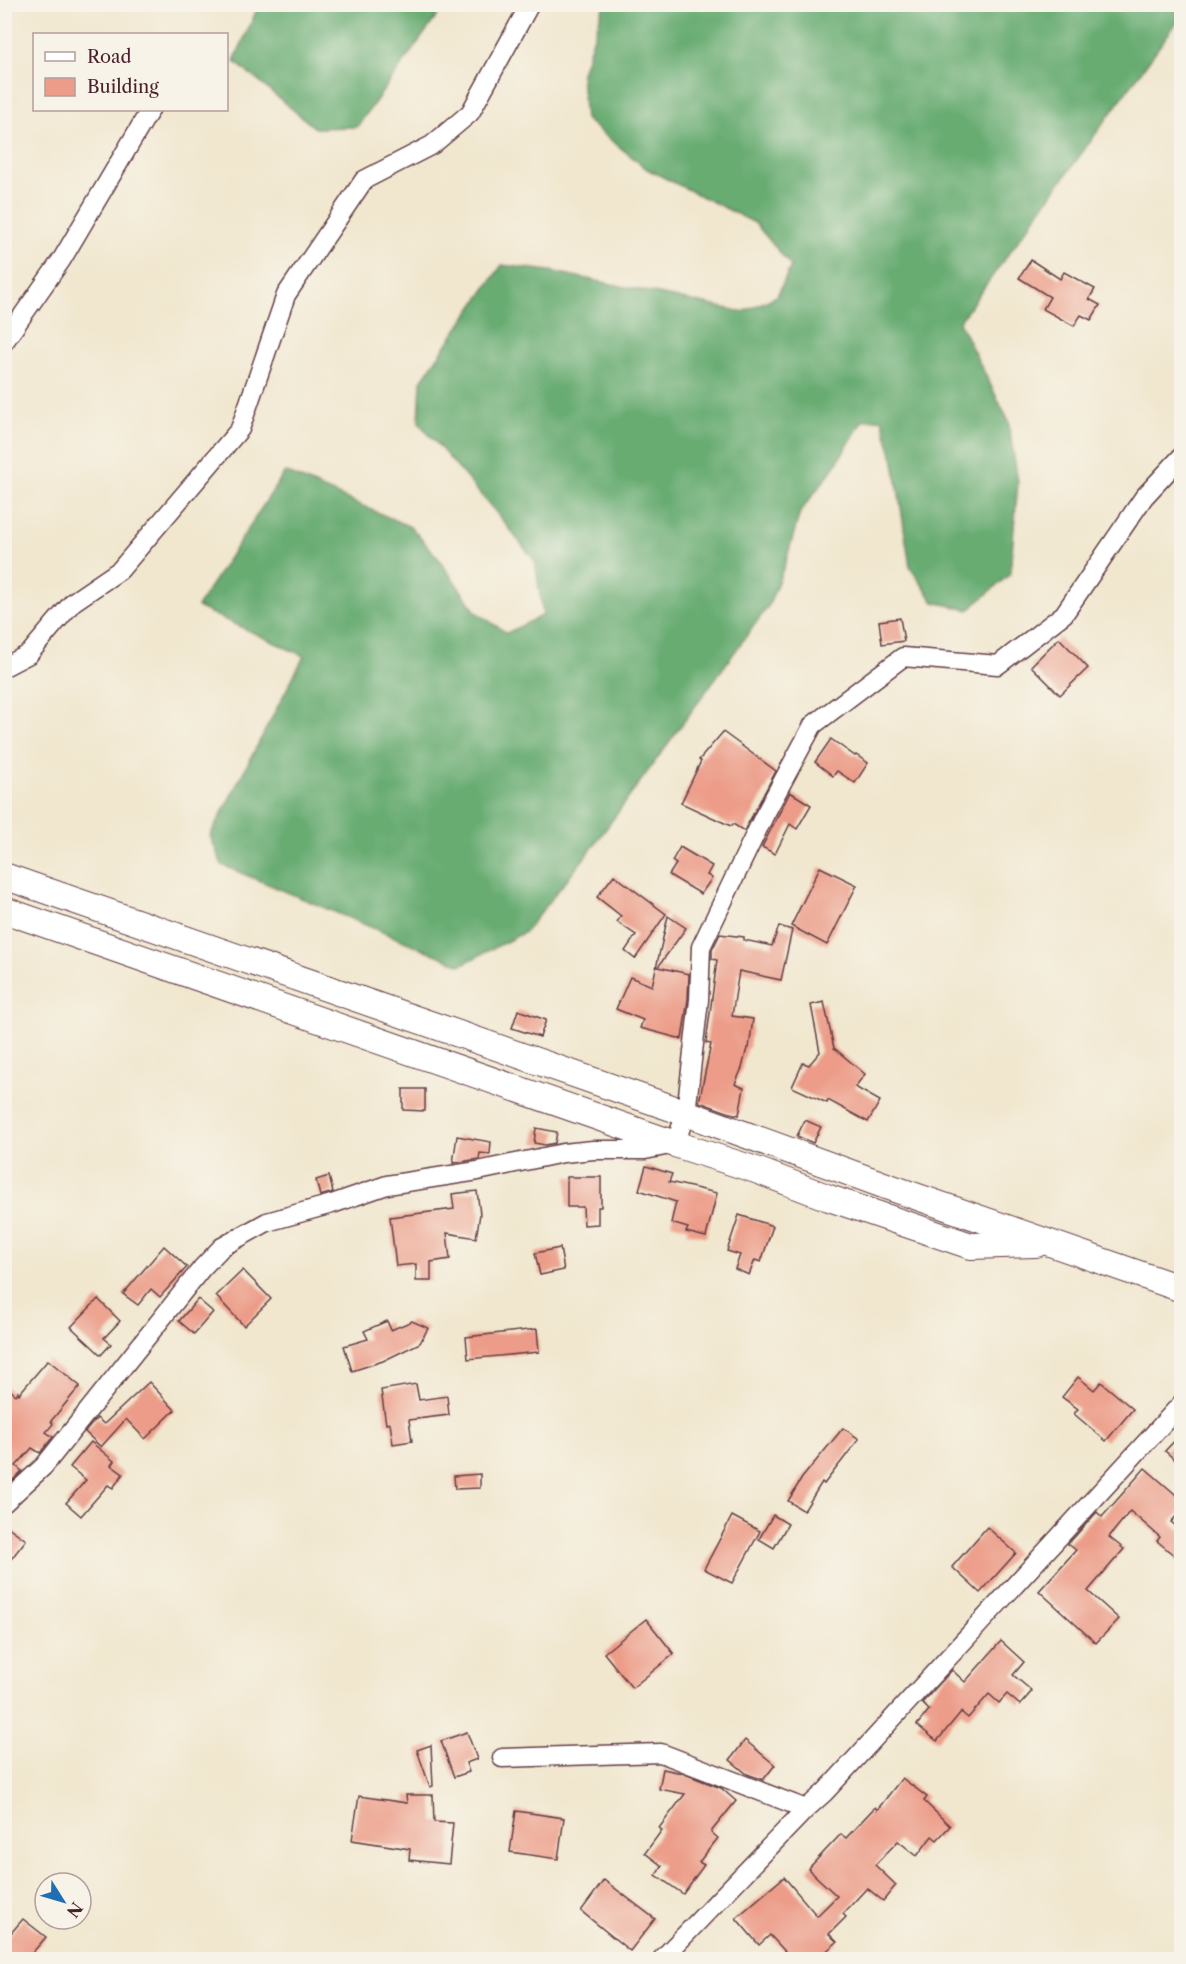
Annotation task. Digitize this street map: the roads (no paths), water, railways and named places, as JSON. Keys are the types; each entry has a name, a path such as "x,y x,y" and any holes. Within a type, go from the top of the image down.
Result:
{"main road":[{"path":"4,876 686,1113 1182,1289"},
{"path":"4,910 971,1246 1051,1244"}],"street":[{"path":"4,667 29,654 73,602 120,570 240,429 286,295 364,180 432,145 470,113 530,4"},
{"path":"4,342 62,259 149,111"},
{"path":"4,1503 44,1466 202,1268 222,1247 248,1231 267,1222 332,1204 387,1185 477,1171 563,1153 593,1150 645,1150 675,1144 686,1113 699,1000 701,947 764,816 813,725 903,657 998,665 1064,614 1144,497 1182,456"},
{"path":"661,1959 825,1792 1182,1403"},
{"path":"502,1758 661,1753 806,1809"}]}
